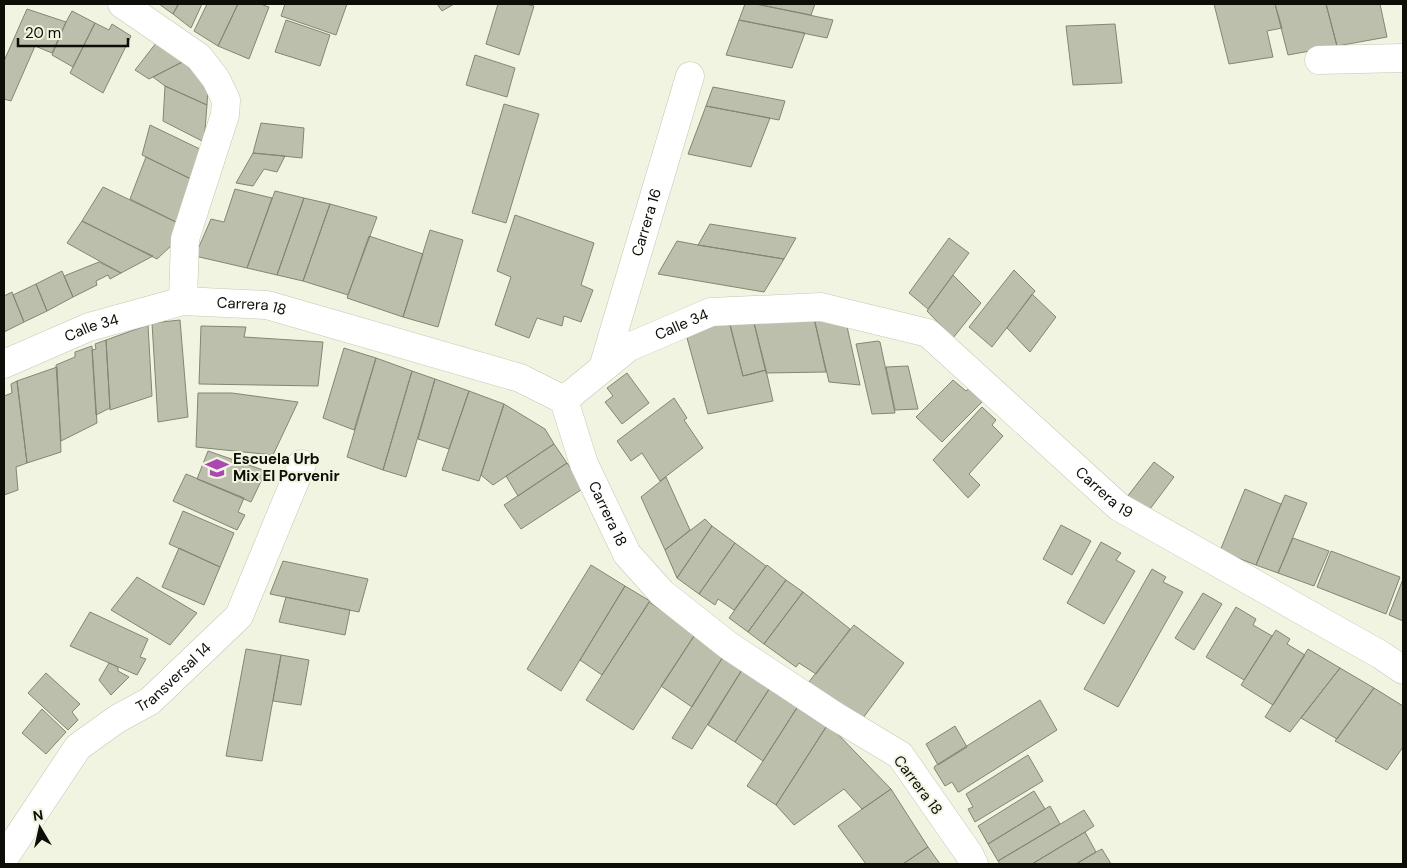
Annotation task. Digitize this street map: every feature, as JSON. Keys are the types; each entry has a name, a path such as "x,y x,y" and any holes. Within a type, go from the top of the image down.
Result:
{"street":[{"path":"122,4 199,57 216,79 226,100 226,115 185,239 183,302"},
{"path":"1320,60 1403,58"},
{"name":"Carrera 16","path":"603,368 690,76"},
{"name":"Calle 34","path":"4,364 88,327 183,302"},
{"name":"Carrera 18","path":"183,302 267,305 520,378 564,400 584,464 627,554 662,593 729,646 835,716 900,755 974,864"},
{"name":"Calle 34","path":"564,400 628,347 711,312 820,307"},
{"name":"Carrera 19","path":"820,307 928,333 1119,507 1381,655 1403,670"},
{"name":"Transversal 14","path":"4,858 78,747 117,719 150,701 239,616 302,464"}],"building":[{"path":"159,4 178,4 173,14"},
{"path":"179,4 202,4 191,28 173,14"},
{"path":"207,4 238,4 218,46 194,31"},
{"path":"238,4 260,4 269,7 249,59 218,46"},
{"path":"285,4 347,4 336,35 281,16"},
{"path":"437,4 454,4 442,11"},
{"path":"498,4 526,4 534,6 519,55 486,44"},
{"path":"745,4 756,4 833,20 827,38 739,20"},
{"path":"756,4 815,4 811,15"},
{"path":"1214,4 1275,4 1282,28 1267,31 1273,57 1229,64"},
{"path":"1275,4 1326,4 1337,46 1288,55"},
{"path":"1326,4 1380,4 1387,37 1337,46"},
{"path":"27,9 66,22 52,53 35,46 11,101 4,99 4,61"},
{"path":"72,11 95,23 73,67 52,55"},
{"path":"286,20 330,35 320,66 275,52"},
{"path":"739,20 805,33 792,68 726,55"},
{"path":"95,23 109,30 112,24 131,36 103,93 70,73"},
{"path":"1115,24 1122,83 1073,85 1066,26"},
{"path":"160,38 190,58 149,79 135,70"},
{"path":"475,55 515,68 507,97 466,85"},
{"path":"190,58 209,71 207,105 165,86 153,77"},
{"path":"165,86 207,105 204,142 163,121"},
{"path":"713,87 785,101 779,120 706,106"},
{"path":"504,104 539,114 506,223 472,213"},
{"path":"706,106 770,118 751,167 688,154"},
{"path":"261,123 304,128 302,158 253,153"},
{"path":"150,125 204,151 195,181 142,155"},
{"path":"253,153 285,156 277,172 264,169 253,186 236,183"},
{"path":"146,157 195,181 180,224 130,199"},
{"path":"103,187 180,224 172,245 157,259 82,221"},
{"path":"235,189 272,198 247,268 195,256 211,219 224,222"},
{"path":"275,191 304,198 277,275 247,268"},
{"path":"304,198 330,204 303,281 277,275"},
{"path":"330,204 377,217 348,295 303,281"},
{"path":"515,215 594,243 581,285 593,290 581,322 564,316 562,326 537,318 529,338 495,325 511,277 497,271"},
{"path":"82,221 153,256 121,273 67,243"},
{"path":"710,224 796,238 784,259 698,245"},
{"path":"430,230 463,240 438,327 403,317"},
{"path":"369,236 423,254 403,317 347,298"},
{"path":"949,238 969,253 928,309 909,293"},
{"path":"677,241 784,259 764,292 658,274"},
{"path":"99,262 121,273 110,279 108,275 96,281 97,285 73,297 64,276"},
{"path":"1014,270 1035,291 992,347 969,327"},
{"path":"62,271 73,297 47,311 36,284"},
{"path":"953,275 981,303 953,338 927,311"},
{"path":"36,284 47,311 24,322 13,295"},
{"path":"12,292 24,322 4,332 4,296"},
{"path":"1032,294 1056,317 1030,352 1007,328"},
{"path":"728,318 743,376 766,370 773,401 708,414 684,327"},
{"path":"814,318 826,372 766,373 753,319"},
{"path":"814,318 846,322 860,385 829,382"},
{"path":"753,319 766,370 743,376 729,320"},
{"path":"180,320 188,417 158,422 152,323"},
{"path":"148,325 152,396 110,410 106,340"},
{"path":"201,326 246,327 244,337 323,342 318,386 199,384"},
{"path":"106,340 110,408 96,415 92,350 96,349 95,344"},
{"path":"880,342 895,413 872,414 856,344"},
{"path":"92,346 97,423 61,441 56,365 75,357 75,352"},
{"path":"344,348 376,358 354,430 323,418"},
{"path":"376,358 412,371 383,470 347,457"},
{"path":"908,366 918,409 895,410 886,367"},
{"path":"57,367 61,452 27,463 17,381"},
{"path":"412,371 435,379 406,477 383,470"},
{"path":"627,373 649,403 622,424 605,402 613,396 607,388"},
{"path":"435,379 469,391 449,449 418,439"},
{"path":"953,380 966,391 972,386 986,398 942,442 916,417"},
{"path":"17,381 27,463 16,467 18,490 4,495 4,396 12,393 11,384"},
{"path":"469,391 504,404 479,481 442,470"},
{"path":"198,393 232,393 298,402 273,455 196,447"},
{"path":"674,398 687,418 684,420 703,448 660,481 642,453 631,461 617,441"},
{"path":"504,404 545,429 554,444 493,485 481,475"},
{"path":"982,407 996,420 992,425 1003,436 969,474 980,485 968,498 933,460"},
{"path":"554,444 567,463 518,496 506,476"},
{"path":"208,451 266,471 251,502 197,479"},
{"path":"1154,462 1174,477 1147,513 1127,497"},
{"path":"567,463 584,488 521,529 504,505"},
{"path":"186,474 244,498 238,512 245,515 237,530 173,501"},
{"path":"666,477 690,530 665,550 641,497"},
{"path":"1245,489 1281,504 1256,565 1220,551"},
{"path":"1285,495 1307,503 1278,573 1256,565"},
{"path":"183,511 234,533 220,567 169,544"},
{"path":"705,519 712,526 677,578 665,550"},
{"path":"1061,525 1091,541 1072,575 1043,559"},
{"path":"712,526 735,543 699,594 677,578"},
{"path":"1293,538 1329,551 1314,586 1278,573"},
{"path":"1101,542 1121,553 1116,560 1135,571 1104,624 1067,603"},
{"path":"735,543 766,566 734,610 718,599 715,605 699,594"},
{"path":"179,548 220,567 204,605 162,587"},
{"path":"1331,551 1400,577 1386,614 1317,587"},
{"path":"283,561 368,579 359,612 270,594"},
{"path":"591,565 625,586 561,691 527,669"},
{"path":"767,565 786,580 748,632 729,618"},
{"path":"1152,569 1166,577 1163,582 1183,592 1118,707 1084,689"},
{"path":"137,577 197,613 170,645 111,610"},
{"path":"1403,579 1403,621 1389,615"},
{"path":"786,580 803,592 764,644 748,632"},
{"path":"625,586 650,601 602,675 580,660"},
{"path":"803,592 850,629 816,674 799,663 796,667 764,644"},
{"path":"1203,593 1222,604 1194,650 1175,638"},
{"path":"286,597 350,610 345,635 279,622"},
{"path":"649,602 696,633 633,730 586,700"},
{"path":"1236,607 1256,619 1253,625 1272,636 1244,680 1206,657"},
{"path":"90,612 148,639 140,657 146,659 137,675 70,646"},
{"path":"854,625 904,663 860,722 808,683"},
{"path":"1276,630 1290,639 1287,644 1305,655 1273,705 1241,685"},
{"path":"696,633 726,652 692,707 661,686"},
{"path":"246,649 281,655 262,761 226,756"},
{"path":"1308,649 1340,668 1290,732 1265,717"},
{"path":"726,652 745,665 692,749 672,738"},
{"path":"281,655 309,660 301,705 273,701"},
{"path":"109,663 118,667 118,671 129,677 111,695 99,680"},
{"path":"745,665 773,683 735,742 708,725"},
{"path":"1340,668 1374,688 1337,739 1301,718"},
{"path":"46,673 80,704 72,712 78,720 68,730 28,693"},
{"path":"773,683 800,703 763,761 735,742"},
{"path":"1374,688 1403,706 1403,747 1387,770 1335,741"},
{"path":"1040,700 1057,730 959,792 952,782 945,786 934,768 935,766"},
{"path":"800,703 828,724 776,805 747,786"},
{"path":"42,709 66,732 46,754 22,733"},
{"path":"828,724 891,789 862,809 844,789 794,825 776,805"},
{"path":"955,726 967,747 938,765 926,744"},
{"path":"1028,755 1043,781 975,822 968,809 973,807 966,794"},
{"path":"891,789 928,847 903,864 866,864 838,826"},
{"path":"1034,791 1045,809 988,844 978,826"},
{"path":"1050,806 1060,824 998,861 988,844"},
{"path":"1084,810 1094,826 1032,864 1000,864 998,861 1003,858"},
{"path":"1085,832 1096,852 1076,864 1032,864"},
{"path":"928,847 940,864 903,864"},
{"path":"1102,849 1111,864 1076,864 1096,852"}],"place":[{"name":"Escuela Urb Mix El Porvenir","path":"217,468"}]}
